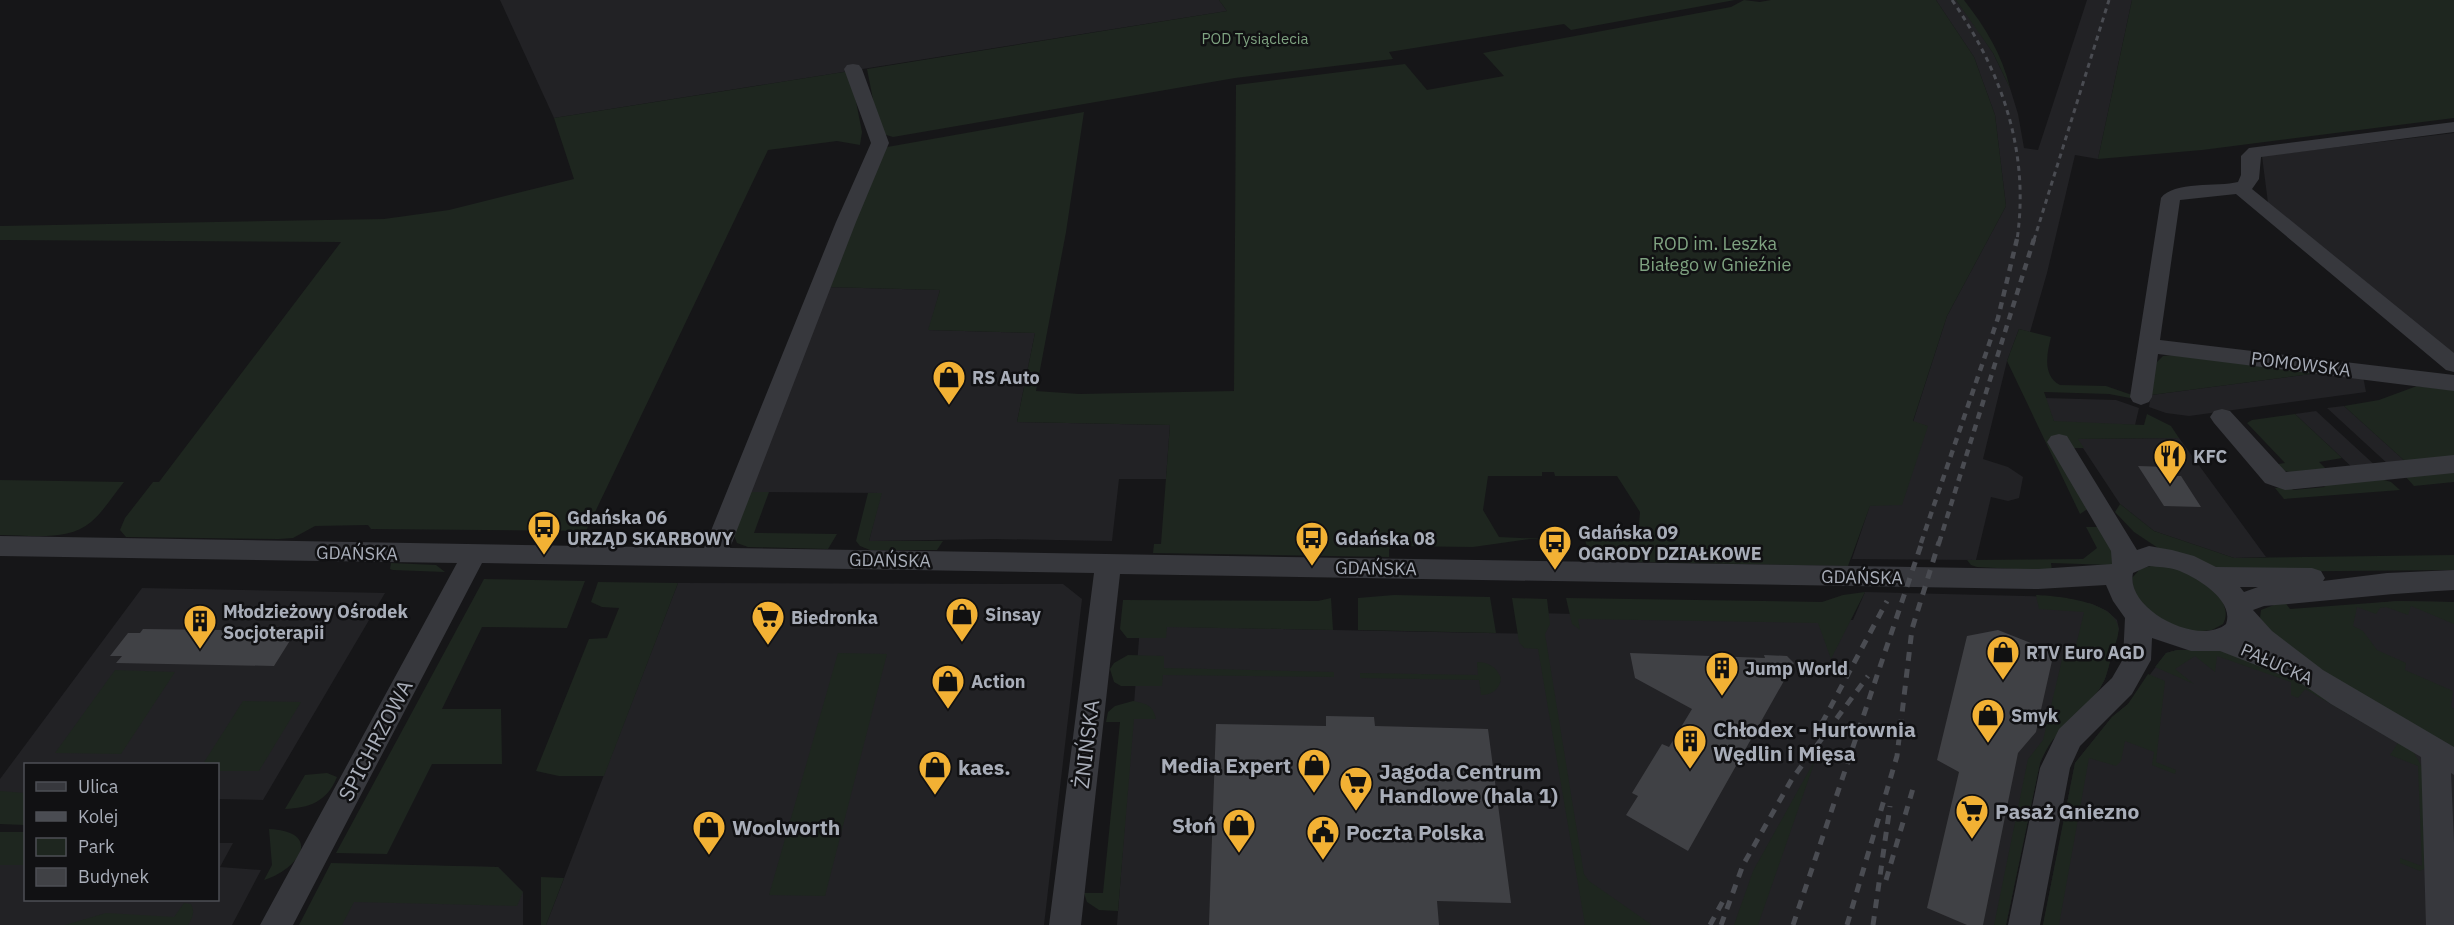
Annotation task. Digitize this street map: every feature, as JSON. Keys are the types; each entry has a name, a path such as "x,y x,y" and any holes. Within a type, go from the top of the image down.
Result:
{"street":[{"path":"713,558 858,190 880,144 853,69"},
{"path":"2141,398 2172,195 2240,188 2247,185 2250,181 2250,156 2256,152 2454,127"},
{"path":"2240,188 2454,365"},
{"name":"POMOWSKA","path":"2148,346 2454,383"},
{"path":"2222,417 2274,477 2285,481 2454,464"},
{"path":"2059,441 2124,550 2118,583 2121,594 2133,610 2160,630 2186,640 2211,642 2222,640 2236,631 2238,610 2228,591 2212,577 2186,563 2159,557 2140,558 2122,568"},
{"path":"2099,507 2159,557"},
{"name":"GDAŃSKA","path":"0,546 2038,579 2060,576 2098,577 2122,568"},
{"name":"SPICHRZOWA","path":"276,925 474,555"},
{"name":"ŻNIŃSKA","path":"1065,925 1108,563"},
{"path":"2212,577 2334,578 2386,583"},
{"name":"GDAŃSKA","path":"2038,579 2092,592 2133,610"},
{"path":"2238,610 2263,597 2344,590 2386,583 2454,580"},
{"path":"2024,925 2055,768 2069,738 2122,686 2138,658 2133,610"},
{"name":"PAŁUCKA","path":"2238,610 2269,645 2332,689 2445,756 2442,925"},
{"path":"2138,658 2186,640"},
{"name":"PAŁUCKA","path":"2222,640 2262,655 2332,689"}],"shaded area":[{"path":"500,0 1219,0 1227,11 554,118"},
{"path":"1936,0 1956,0 1975,26 1993,53 2010,88 2018,114 2024,148 2038,150 2087,0 2132,0 2098,159 2075,155 2047,273 2030,332 2019,329 2007,361 1983,459 2008,467 2023,477 2019,498 2008,501 1991,497 1976,560 1852,559 1870,505 1927,426 1913,422 1947,316 2006,206 1995,115 1974,57"},
{"path":"2454,133 2454,356 2268,203 2262,156"},
{"path":"825,287 940,290 929,330 1035,333 1017,422 1170,425 1166,479 1119,479 1112,541 994,539 869,541 881,493 746,492"},
{"path":"2326,372 2363,376 2366,392 2189,416 2166,413 2149,407 2151,395"},
{"path":"2045,398 2116,400 2139,408 2135,425 2054,422"},
{"path":"2344,406 2407,463 2389,465 2327,408"},
{"path":"2316,411 2378,468 2355,470 2295,414"},
{"path":"2179,438 2266,557 2234,558 2154,531 2120,504 2077,439"},
{"path":"678,583 1063,584 1082,599 1044,925 546,925"},
{"path":"142,588 385,593 263,800 219,799 219,763 24,763 24,795 0,794 0,779"},
{"path":"1865,592 2059,597 2092,604 2107,611 2117,620 2119,629 2105,679 2099,690 2051,739 2040,763 2006,925 1117,925 1140,626 1535,634 1532,613 1853,620"},
{"path":"2398,601 2454,602 2454,723 2320,608"},
{"path":"2177,650 2216,651 2302,682 2454,773 2454,925 2043,925 2075,763 2112,717 2128,704 2166,653"},
{"path":"0,838 24,839 24,901 219,901 219,843 233,843 220,867 261,870 232,925 0,925"},
{"path":"347,864 498,867 523,892 523,925 315,925"}],"green space":[{"name":"POD Tysiąclecia","path":"1219,0 1735,0 1571,30 1564,24 1389,52 1393,59 1235,78 893,137 883,134 878,125 867,69 1227,11"},
{"name":"ROD im. Leszka Białego w Gnieźnie","path":"1744,0 1760,2 1771,0 1936,0 1974,57 1995,115 2006,206 1947,316 1913,421 1928,426 1902,505 1870,506 1848,566 1638,562 1591,557 1585,539 1638,538 1640,512 1617,476 1555,476 1554,472 1542,472 1542,476 1488,476 1483,510 1499,537 1570,540 1530,539 1473,547 1394,546 1389,549 1389,557 1153,553 1154,544 1161,544 1170,425 1017,422 1035,333 928,330 940,290 825,287 876,149 1084,112 1066,232 1036,391 1079,394 1234,391 1236,85 1405,64 1427,90 1504,76 1483,53 1731,7"},
{"path":"1956,0 1964,0 1986,31 1997,52 2010,88 1993,53"},
{"path":"2132,0 2454,0 2454,118 2202,150 2098,159"},
{"path":"850,71 862,132 860,145 837,141 768,150 586,531 371,529 368,525 315,526 293,538 279,539 126,537 120,530 125,518 153,482 159,482 341,242 0,240 0,226 384,219 449,210 574,179 554,118"},
{"path":"2019,329 2051,337 2047,357 2048,370 2054,381 2060,385 2106,386 2132,395 2130,398 2109,394 2044,392 2054,421 2144,425 2147,414 2171,426 2179,438 2078,439 2084,448 2069,448 2089,508 2080,514 2007,361"},
{"path":"2173,355 2326,372 2151,395 2156,363 2163,356"},
{"path":"2417,386 2454,390 2454,458 2407,463 2344,406 2379,400"},
{"path":"2295,414 2342,458 2319,462 2327,470 2292,472 2272,465 2285,463 2247,423 2252,420"},
{"path":"2454,471 2454,482 2414,486 2405,476"},
{"path":"2381,479 2391,482 2400,490 2284,499 2275,488 2290,487 2293,490 2325,487 2322,484"},
{"path":"0,480 124,482 91,522 60,535 36,536 0,535"},
{"path":"746,492 769,492 754,533 837,534 828,549 748,547 737,543 732,531"},
{"path":"868,493 882,493 869,541 943,541 937,550 870,550 860,546 856,541"},
{"path":"2120,504 2154,531 2234,558 2454,555 2454,570 2230,572 2158,548 2134,532 2115,512"},
{"path":"2086,527 2101,527 2116,557 2112,565 2051,563 2052,571 1977,567 1971,565 1967,560 2083,559 2097,548"},
{"path":"391,563 436,565 445,572 393,570 390,569"},
{"path":"2154,565 2171,566 2182,570 2211,588 2224,605 2226,614 2223,624 2212,630 2194,632 2164,623 2135,597 2132,578 2140,569"},
{"path":"484,579 585,581 567,628 482,627 442,709 501,709 502,764 432,764 387,854 336,853"},
{"path":"598,582 678,583 604,776 559,776 536,771 589,639 607,638 619,608 602,607 591,602"},
{"path":"1865,592 1831,659 1818,623 1578,619 1580,630 1572,624 1566,598 1822,602 1843,595"},
{"path":"1394,595 1490,597 1496,633 1358,630 1358,598"},
{"path":"2036,595 2070,599 2095,605 2106,611 2114,618 2118,626 2117,640 2102,684 2052,741 2040,763 2006,925 1994,925 2028,759 2043,740 2064,651 2074,654 2084,612 2039,609"},
{"path":"1331,598 1333,630 1167,627 1166,638 1127,638 1120,629 1123,600 1318,601"},
{"path":"1512,598 1547,599 1550,624 1545,634 1584,874 1589,881 1652,925 1585,925 1538,649 1524,648 1519,642"},
{"path":"2284,601 2290,609 2398,601 2454,602 2454,624 2411,606 2408,615 2386,607 2380,608 2376,614 2357,607 2353,626 2363,631 2377,650 2406,663 2405,670 2453,691 2451,707 2454,709 2454,751 2280,644 2260,618 2261,610"},
{"path":"2177,650 2232,650 2302,682 2412,749 2422,767 2426,868 2420,871 2400,863 2400,858 2422,866 2418,766 2390,755 2398,743 2305,689 2298,698 2291,695 2291,682 2217,656 2215,672 2195,656 2175,669 2194,684 2155,667 2166,653"},
{"path":"838,653 887,654 825,896 769,895"},
{"path":"1128,655 1164,656 1164,668 1334,672 1334,677 1163,675 1162,686 1121,686 1114,682 1110,669 1114,663"},
{"path":"1477,662 1492,666 1501,678 1499,685 1492,693 1481,695 1479,680 1360,678 1360,673 1478,675"},
{"path":"115,670 175,672 121,754 55,753"},
{"path":"2148,674 2165,681 2156,762 2176,770 2175,774 2152,765 2154,752 2125,741 2121,761 2116,766 2089,758 2059,925 2043,925 2075,763 2112,717 2128,704"},
{"path":"243,701 301,702 259,771 219,771 219,763 204,763"},
{"path":"1133,701 1149,706 1156,719 1134,719 1118,911 1099,910 1087,902 1084,893 1103,893 1120,722 1106,722 1108,712 1115,706"},
{"path":"1816,758 1758,925 1734,925 1753,871"},
{"path":"327,773 337,777 333,786 322,798 309,805 285,809 305,775"},
{"path":"0,791 24,793 24,825 0,824"},
{"path":"269,829 286,832 296,837 301,844 300,852 287,868 264,880 272,865"},
{"path":"0,832 24,832 24,865 0,865"},
{"path":"331,863 498,867 523,892 517,906 354,902 342,925 299,925"},
{"path":"541,877 564,878 546,925 541,925"},
{"path":"184,903 191,904 193,910 188,925 65,925 106,913 174,917"}],"building":[{"name":"KFC","path":"2138,466 2169,467 2175,476 2181,476 2201,507 2164,506"},
{"name":"Młodzieżowy Ośrodek Socjoterapii","path":"143,629 296,631 274,666 116,663 122,656 110,656 128,633 140,633"},
{"name":"Pasaż Gniezno","path":"1998,630 2054,652 2036,732 2018,753 1983,925 1967,925 1927,908 1959,772 1937,760 1967,636"},
{"path":"1630,653 1765,658 1764,655 1787,656 1794,663 1688,851 1626,815 1638,796 1632,793 1662,744 1669,747 1692,709 1635,678"},
{"name":"Jagoda Centrum Handlowe (hala 1)","path":"1326,716 1374,717 1375,726 1488,729 1511,903 1437,901 1439,925 1209,925 1216,724 1326,726"}],"railway":[{"path":"1952,0 1970,27 1985,56 2008,114 2019,176 2020,207 2017,240"},
{"path":"2034,240 2109,0"},
{"path":"1921,543 1998,318 2017,239"},
{"path":"1939,543 2034,239"},
{"path":"1793,925 1922,542"},
{"path":"1847,925 1897,756 1912,629 1939,542"},
{"path":"1814,738 1887,601"},
{"path":"1721,925 1743,865 1792,779 1868,676"},
{"path":"1886,880 1914,785"},
{"path":"1873,925 1890,806"},
{"path":"1710,925 1723,901"}],"place":[{"name":"RS Auto","path":"949,406"},
{"name":"KFC","path":"2170,485"},
{"name":"Gdańska 06 URZĄD SKARBOWY","path":"544,556"},
{"name":"Gdańska 08","path":"1312,567"},
{"name":"Gdańska 09 OGRODY DZIAŁKOWE","path":"1555,571"},
{"name":"Sinsay","path":"962,643"},
{"name":"Biedronka","path":"768,646"},
{"name":"Młodzieżowy Ośrodek Socjoterapii","path":"200,650"},
{"name":"RTV Euro AGD","path":"2003,681"},
{"name":"Jump World","path":"1722,697"},
{"name":"Action","path":"948,710"},
{"name":"Smyk","path":"1988,744"},
{"name":"Chłodex - Hurtownia Wędlin i Mięsa","path":"1690,770"},
{"name":"Media Expert","path":"1314,794"},
{"name":"kaes.","path":"935,796"},
{"name":"Jagoda Centrum Handlowe (hala 1)","path":"1356,812"},
{"name":"Pasaż Gniezno","path":"1972,840"},
{"name":"Słoń","path":"1239,854"},
{"name":"Woolworth","path":"709,856"},
{"name":"Poczta Polska","path":"1323,861"}]}
